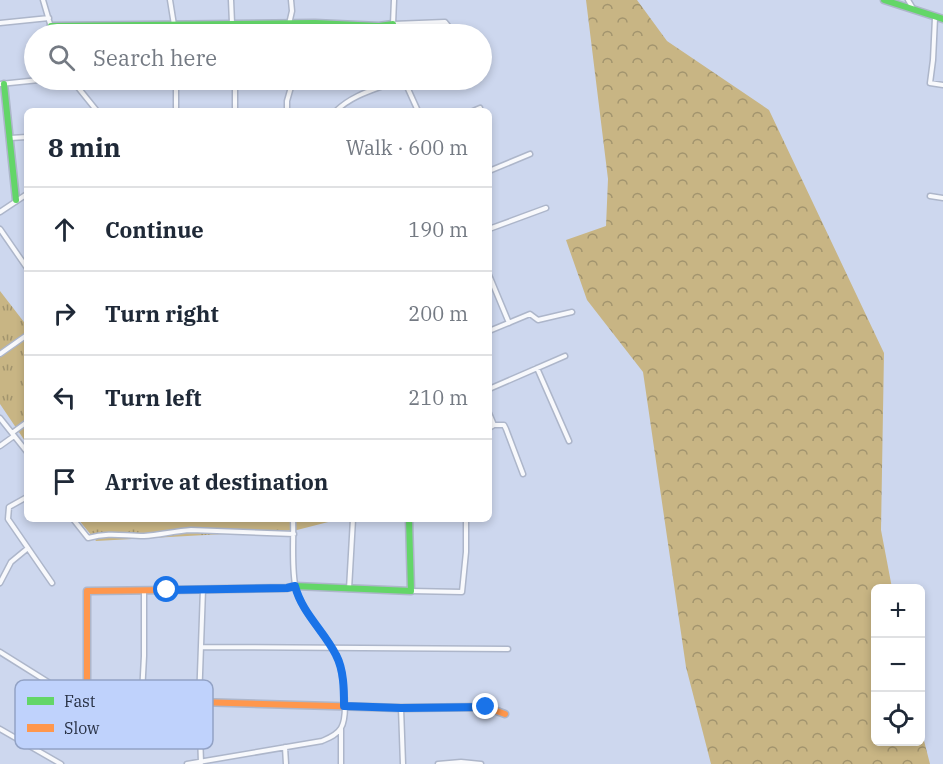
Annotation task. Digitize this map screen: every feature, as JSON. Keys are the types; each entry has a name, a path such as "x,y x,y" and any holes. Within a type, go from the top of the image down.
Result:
{"street":[{"path":"43,0 50,22"},
{"path":"170,0 174,24"},
{"path":"231,0 232,23"},
{"path":"203,24 290,24 291,0"},
{"path":"394,0 393,24 445,22 447,24"},
{"path":"884,0 943,19"},
{"path":"908,0 915,11"},
{"path":"935,18 930,83 943,85"},
{"path":"0,23 133,24"},
{"path":"16,200 2,84 24,82"},
{"path":"80,90 95,108"},
{"path":"176,90 176,108"},
{"path":"235,90 235,108"},
{"path":"287,108 290,90"},
{"path":"339,108 344,103 374,90"},
{"path":"409,90 417,108"},
{"path":"10,138 24,137"},
{"path":"492,170 530,154"},
{"path":"0,212 24,196"},
{"path":"930,196 943,198"},
{"path":"492,228 546,208"},
{"path":"0,229 24,264"},
{"path":"492,282 509,323"},
{"path":"492,330 530,314 538,320 572,312"},
{"path":"0,354 24,337"},
{"path":"492,388 565,356"},
{"path":"537,368 569,441"},
{"path":"0,418 24,448"},
{"path":"492,419 495,425"},
{"path":"0,446 24,425"},
{"path":"492,426 504,425 524,474"},
{"path":"24,499 9,507 8,519 52,583"},
{"path":"75,522 88,538 117,533 141,536 191,530 294,534"},
{"path":"293,522 295,586 305,610 333,649 343,677 345,718 341,728 341,764"},
{"path":"349,589 353,522"},
{"path":"409,522 411,591"},
{"path":"87,680 86,593 89,590 144,591 295,586 462,592 466,522"},
{"path":"0,582 11,562 28,548"},
{"path":"200,680 203,589"},
{"path":"143,680 144,591"},
{"path":"201,648 253,646 333,649 508,649"},
{"path":"0,652 45,680"},
{"path":"213,702 401,708 486,707 505,714"},
{"path":"401,708 403,764"},
{"path":"187,764 322,741 341,728"},
{"path":"0,729 15,738"},
{"path":"285,747 286,764"},
{"path":"35,749 61,764"},
{"path":"438,764 481,764"}],"green space":[{"path":"586,0 637,0 667,41 769,110 884,353 881,530 891,584 871,584 871,746 925,745 930,764 711,764 686,667 643,372 587,300 566,240 606,226 608,179"},
{"path":"0,291 24,322 24,440 0,404"},
{"path":"80,522 328,522 297,530 96,541"}],"traffic: fast":[{"path":"884,0 943,19"},
{"path":"227,24 336,24"},
{"path":"4,84 16,200"},
{"path":"171,590 295,586 411,591 409,522"}],"traffic: slow":[{"path":"87,680 87,591 171,590"},
{"path":"213,702 401,708 486,707 505,714"}],"route":[{"path":"167,590 295,586 305,610 336,655 343,677 344,706 486,707"}]}
